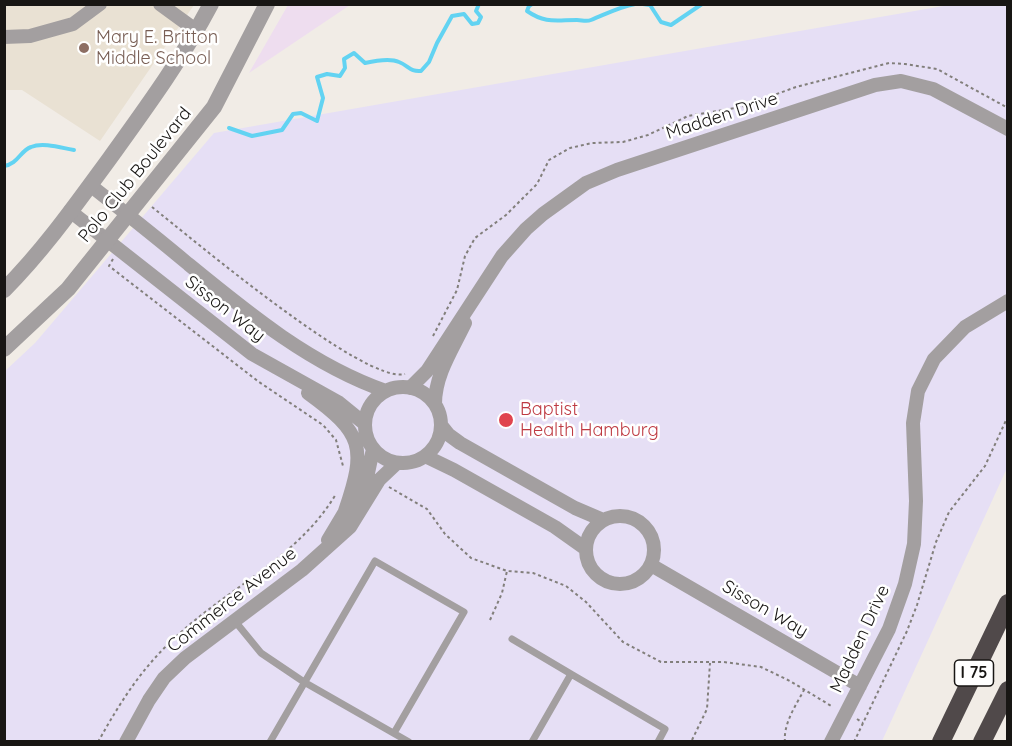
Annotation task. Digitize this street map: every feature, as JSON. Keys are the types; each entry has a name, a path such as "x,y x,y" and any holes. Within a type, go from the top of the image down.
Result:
{"highway":[{"name":"I 75","path":"941,741 1008,603"},
{"name":"I 75","path":"982,741 1008,690"}],"street":[{"path":"4,37 30,36 73,24 100,4"},
{"path":"160,4 197,31"},
{"name":"Polo Club Boulevard","path":"4,290 21,273 70,211 166,80 211,4"},
{"name":"Polo Club Boulevard","path":"4,349 113,245 133,219 214,107 267,4"},
{"name":"Madden Drive","path":"410,388 427,371 502,256 543,214 586,183 617,170 875,85 901,81 933,89 1008,129"},
{"name":"Sisson Way","path":"90,185 233,301 317,360 366,384 386,391"},
{"name":"Sisson Way","path":"70,211 252,354 338,402 365,424"},
{"name":"Madden Drive","path":"435,405 438,377 482,286"},
{"name":"Madden Drive","path":"831,741 889,629 905,584 914,544 916,501 913,423 918,391 934,358 965,327 1008,301"},
{"path":"252,354 325,405 345,424 353,437 358,454 358,470 345,511"},
{"path":"441,425 437,442 425,456 407,463 397,463 388,460 373,449 365,424 371,404 386,391 398,387 410,388 428,397 435,405 441,425 460,443 575,507 603,520"},
{"name":"Commerce Avenue","path":"323,549 368,473 373,449"},
{"path":"425,456 555,527 586,549"},
{"name":"Commerce Avenue","path":"126,741 148,700 164,678 185,658 302,570 350,526 379,480 397,463"},
{"path":"613,516 634,518 650,533 654,544 651,565 635,581 624,584 612,583 593,570 586,549 588,538 603,520 613,516"},
{"name":"Sisson Way","path":"651,565 860,686"}],"lane":[{"path":"270,741 375,561 464,612 394,733"},
{"path":"234,620 261,653 304,682 409,741"},
{"path":"512,639 665,729 658,741"},
{"path":"532,741 571,674"}],"path":[{"path":"432,337 457,290 465,256 476,238 506,215 537,184 549,160 570,148 592,143 623,142 648,135 688,116 741,107 796,87 889,63 905,63 937,69 1008,108"},
{"path":"133,219 150,205 291,318 376,368 398,376 412,368"},
{"path":"113,245 109,266 259,382 323,424 336,440 343,469"},
{"path":"854,741 914,614 936,542 949,512 985,466 1008,416"},
{"path":"382,482 427,509 445,534 471,558 507,571 533,573 566,586 586,602 623,642 661,662 724,662 761,667 838,709"},
{"path":"98,741 128,690 157,654 210,608 293,547 321,516 340,488"},
{"path":"490,620 502,593 507,571"},
{"path":"692,740 707,709 710,663"},
{"path":"785,741 790,715 804,690"},
{"path":"855,719 863,723"}],"shaded area":[{"name":"Mary E. Britton Middle School","path":"4,5 194,5 100,141 22,90 5,90"},
{"path":"288,5 350,5 249,73"},
{"name":"Baptist Health Hamburg","path":"949,5 1007,5 1007,468 882,741 5,742 5,371 35,343 214,133"}],"waterway":[{"path":"229,128 252,136 282,130 293,114 301,113 317,121 323,98 317,77 327,74 340,76 345,68 344,59 354,53 365,63 391,60 414,71 421,71 429,62 452,16 464,14 472,24 478,23 481,17 476,11 479,4"},
{"path":"532,4 527,11 540,18 586,21 635,4"},
{"path":"643,4 650,5 661,22 671,25 702,4"},
{"path":"4,166 13,163 27,149 36,146 74,150"}],"place":[{"name":"Mary E. Britton Middle School","path":"84,48"},
{"name":"Baptist Health Hamburg","path":"506,420"}]}
